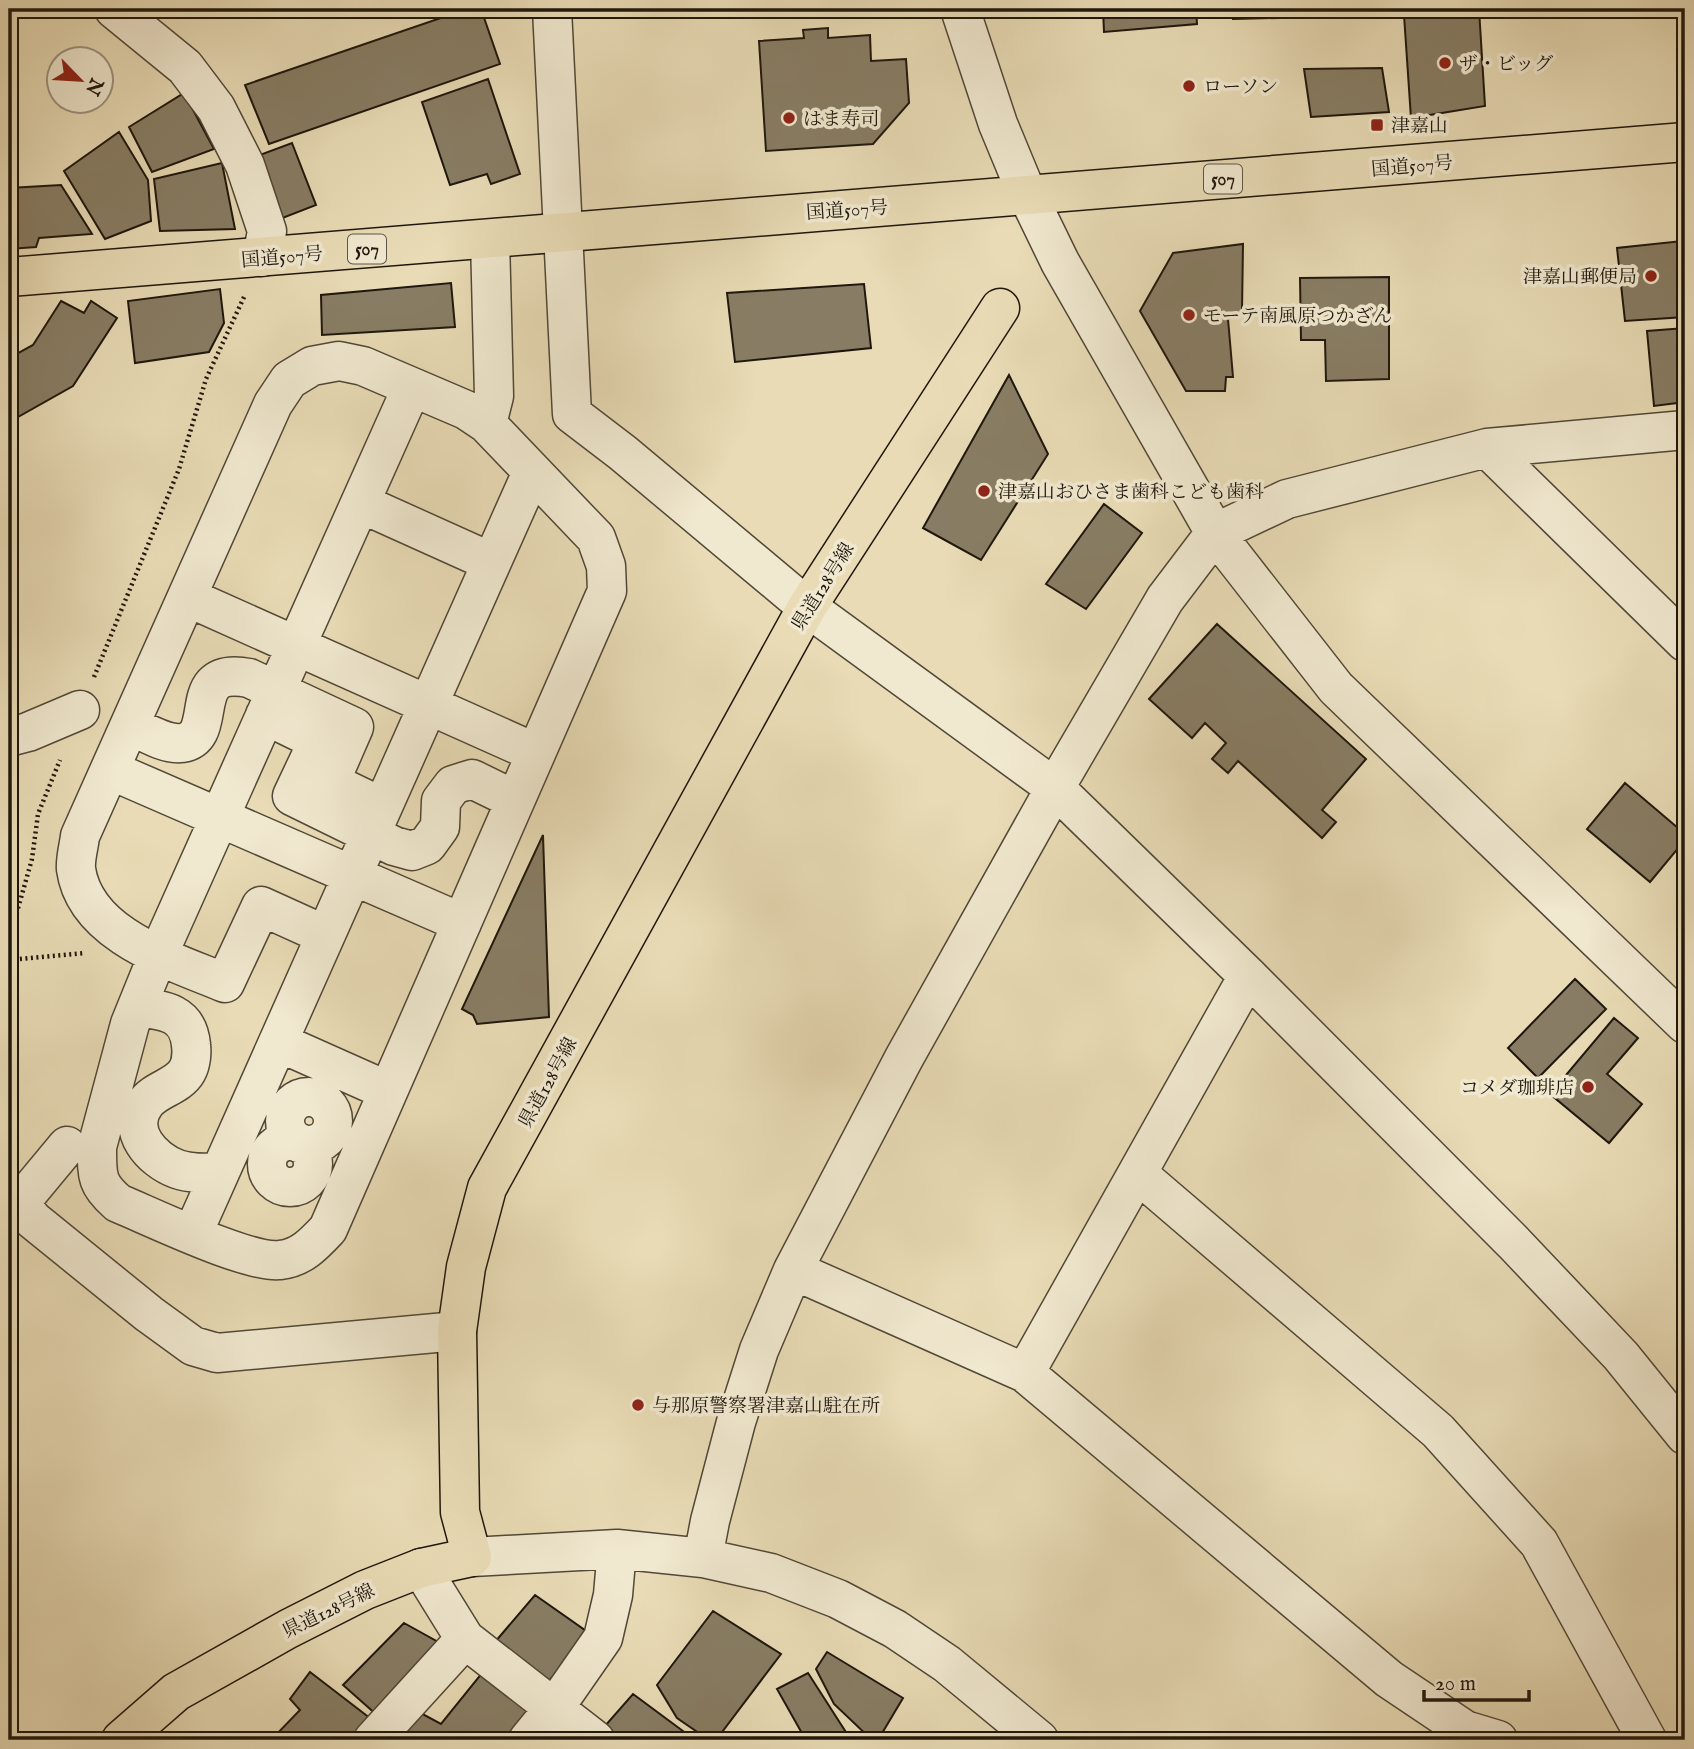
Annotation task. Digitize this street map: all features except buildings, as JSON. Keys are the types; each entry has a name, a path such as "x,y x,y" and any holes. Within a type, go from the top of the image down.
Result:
{"main road":[{"name":"国道507号","path":"9,277 1685,142"},
{"name":"県道128号線","path":"121,1740 176,1692 321,1612 365,1590 421,1568 472,1557 460,1512 457,1331 466,1267 488,1188 807,607 1000,308"}],"street":[{"path":"114,9 185,66 216,108 245,165 267,231 262,257"},
{"path":"552,9 572,414 623,453 807,607 1055,788 1248,976 1514,1243 1621,1356 1685,1435"},
{"path":"960,9 998,124 1027,194 1070,281 1215,533 1336,688 1685,1024"},
{"path":"487,424 494,396 490,239"},
{"path":"326,935 261,906 225,982 158,955 102,921 85,896 76,868 80,836 273,404 289,380 312,366 339,361 363,366 466,410 487,424 596,538 606,566 607,591 328,1229 307,1251 280,1260 256,1259 118,1203 102,1189 97,1168 97,1147 130,1024 158,955 412,387"},
{"path":"703,1558 736,1422 759,1350 793,1270 904,1058 1055,788 1165,599 1215,533 1287,499 1487,448 1685,430"},
{"path":"1487,448 1685,642"},
{"path":"193,1234 532,472"},
{"path":"360,503 491,562"},
{"path":"187,597 536,753"},
{"path":"130,725 164,740 183,743 195,736 203,724 207,692 217,680 234,675 249,678 271,703 318,741 292,796 376,821 412,851 427,845 440,827 441,801 453,785 472,779 515,800"},
{"path":"9,737 80,710"},
{"path":"110,770 461,923"},
{"path":"1025,1373 1248,976"},
{"path":"137,1007 160,1009 180,1018 190,1034 192,1053 187,1072 146,1101 138,1115 139,1134 148,1150 164,1162 197,1173 220,1172"},
{"path":"278,1042 327,1083 388,1091"},
{"path":"298,1142 306,1145 320,1143 330,1132 333,1124 327,1083"},
{"path":"67,1146 15,1210 33,1220 192,1346 218,1353 457,1331"},
{"path":"1138,1174 1438,1431 1539,1543 1647,1740"},
{"path":"793,1270 1025,1373 1388,1679 1475,1737"},
{"path":"528,1740 555,1707 603,1638 613,1595 617,1549"},
{"path":"472,1557 617,1549 703,1558 771,1573 838,1599 895,1629 947,1664 1039,1740"},
{"path":"421,1568 465,1639 595,1740"},
{"path":"373,1740 465,1639"}],"path":[{"path":"9,940 32,859 38,814 178,469 206,379 262,257"},
{"path":"9,960 88,952"}],"place":[{"name":"ザ・ビッグ","path":"1445,63"},
{"name":"ローソン","path":"1189,86"},
{"name":"はま寿司","path":"789,118"},
{"name":"津嘉山","path":"1377,125"},
{"name":"津嘉山郵便局","path":"1651,276"},
{"name":"モーテ南風原つかざん","path":"1189,315"},
{"name":"津嘉山おひさま歯科こども歯科","path":"984,491"},
{"name":"コメダ珈琲店","path":"1588,1087"},
{"name":"与那原警察署津嘉山駐在所","path":"638,1405"}]}
